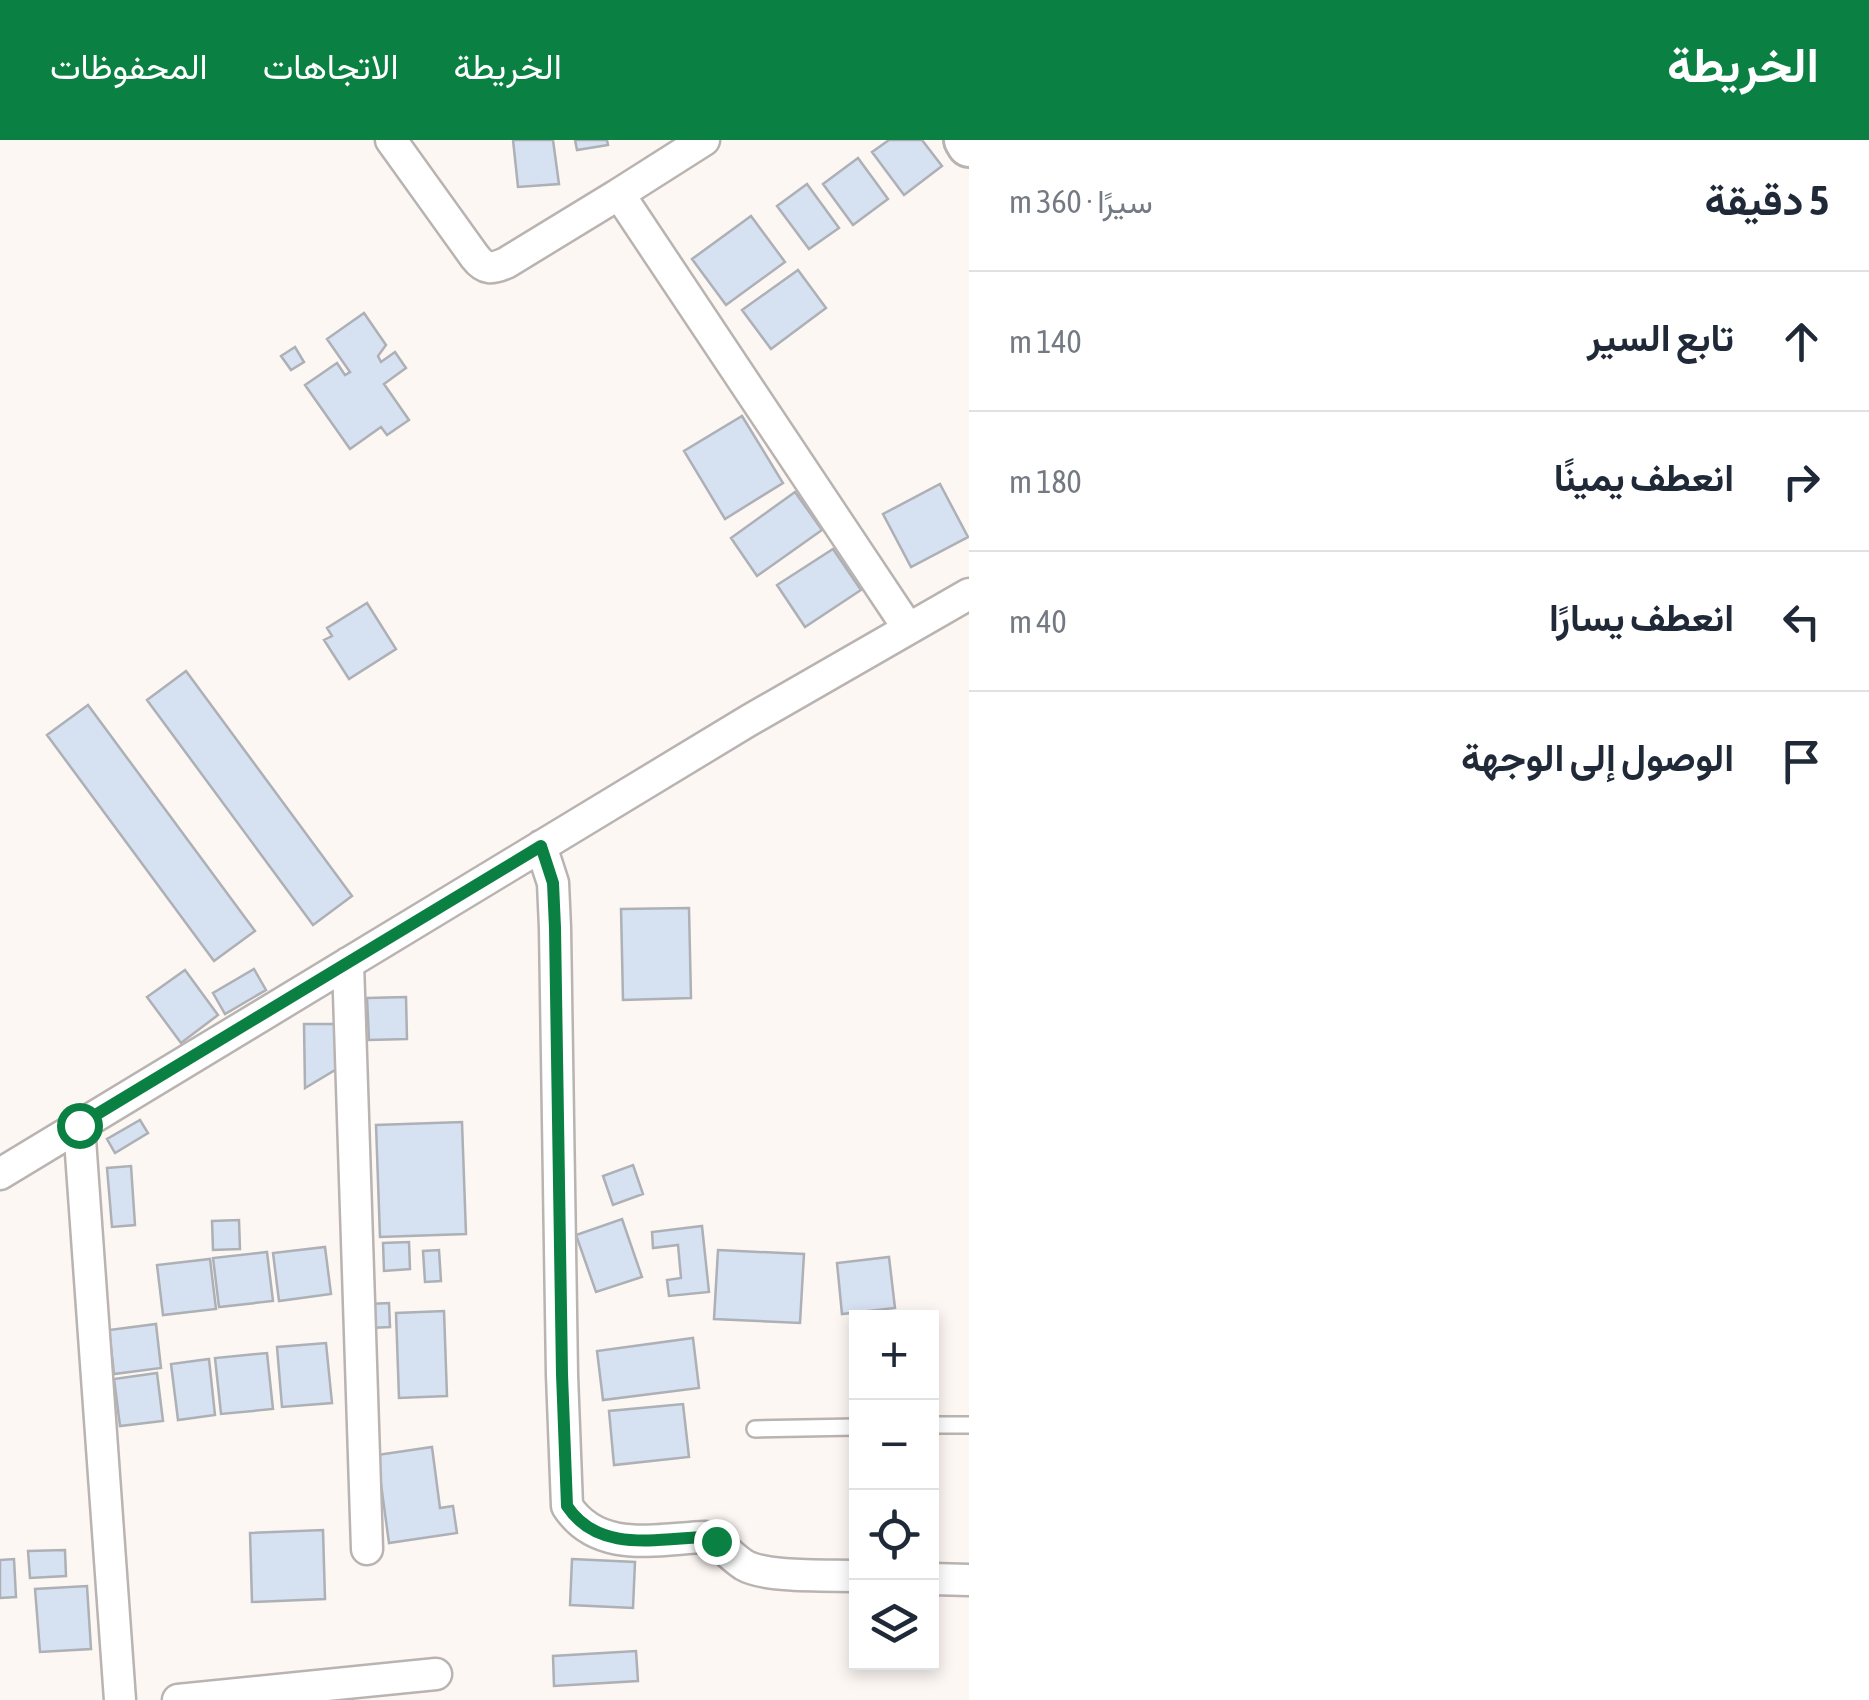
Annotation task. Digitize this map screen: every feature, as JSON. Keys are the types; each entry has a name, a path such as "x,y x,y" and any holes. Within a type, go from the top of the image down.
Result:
{"street":[{"path":"391,140 482,266 489,268 506,262 704,140"},
{"path":"620,194 908,628"},
{"path":"0,1174 541,846 969,594"},
{"path":"541,846 553,883 555,928 567,1506 574,1518 592,1532 618,1540 705,1537 760,1572 849,1576"},
{"path":"348,963 367,1549"},
{"path":"79,1125 120,1700"},
{"path":"939,1579 969,1580"},
{"path":"178,1700 378,1690 436,1674"}],"lane":[{"path":"939,1425 969,1424"},
{"path":"755,1429 849,1427"}],"building":[{"path":"513,140 553,140 559,184 518,187"},
{"path":"575,140 607,140 608,145 577,150"},
{"path":"889,140 922,140 942,166 904,195 872,152"},
{"path":"858,158 888,199 853,225 823,184"},
{"path":"807,184 839,228 809,249 777,206"},
{"path":"751,216 785,262 726,305 692,259"},
{"path":"798,270 826,308 771,349 742,310"},
{"path":"364,313 386,345 378,356 381,362 395,352 406,368 384,384 409,420 387,435 381,427 350,449 305,385 337,363 345,375 350,372 327,339"},
{"path":"295,347 304,362 291,370 281,356"},
{"path":"742,416 783,483 725,519 684,451"},
{"path":"940,484 968,537 911,567 883,514"},
{"path":"795,492 822,530 757,576 731,538"},
{"path":"833,549 861,590 805,627 777,585"},
{"path":"367,603 396,649 349,679 324,640 332,636 327,628"},
{"path":"186,671 352,896 313,925 147,700"},
{"path":"88,705 255,931 214,961 47,735"},
{"path":"689,908 691,998 623,1000 621,909"},
{"path":"254,969 266,990 225,1014 213,993"},
{"path":"185,970 218,1015 181,1043 147,997"},
{"path":"406,997 407,1039 369,1040 367,998"},
{"path":"304,1024 339,1024 340,1067 305,1088"},
{"path":"140,1120 148,1133 115,1153 107,1139"},
{"path":"462,1122 466,1234 380,1237 376,1125"},
{"path":"633,1165 643,1194 613,1205 603,1176"},
{"path":"131,1166 135,1225 112,1227 107,1168"},
{"path":"622,1219 642,1277 596,1292 576,1235"},
{"path":"239,1220 240,1249 213,1250 212,1221"},
{"path":"702,1226 709,1292 669,1296 667,1280 681,1278 678,1245 653,1248 652,1232"},
{"path":"409,1242 410,1269 384,1271 383,1243"},
{"path":"325,1247 331,1294 279,1301 273,1253"},
{"path":"439,1250 441,1281 425,1282 423,1251"},
{"path":"718,1250 804,1254 800,1323 714,1319"},
{"path":"267,1252 273,1301 219,1307 213,1258"},
{"path":"889,1257 895,1308 849,1310 842,1314 837,1263"},
{"path":"210,1259 216,1309 163,1315 157,1265"},
{"path":"389,1303 390,1327 370,1328 369,1304"},
{"path":"444,1311 447,1396 399,1398 396,1313"},
{"path":"156,1324 161,1368 114,1374 109,1330"},
{"path":"693,1338 699,1388 603,1400 597,1351"},
{"path":"326,1343 332,1403 282,1407 277,1347"},
{"path":"267,1353 273,1409 221,1414 215,1358"},
{"path":"209,1359 215,1415 178,1420 171,1364"},
{"path":"157,1373 163,1421 120,1426 114,1379"},
{"path":"683,1404 689,1457 614,1465 609,1411"},
{"path":"432,1447 440,1508 453,1506 457,1533 389,1543 377,1455"},
{"path":"323,1530 325,1599 252,1602 250,1533"},
{"path":"65,1550 66,1576 30,1578 28,1551"},
{"path":"14,1559 16,1597 0,1598 0,1560"},
{"path":"572,1559 635,1562 633,1608 570,1605"},
{"path":"87,1586 91,1649 40,1652 35,1589"},
{"path":"636,1651 638,1681 554,1686 553,1656"}],"route":[{"path":"79,1125 541,846 553,883 555,928 567,1506 574,1518 592,1532 618,1540 705,1537 716,1541"}]}
